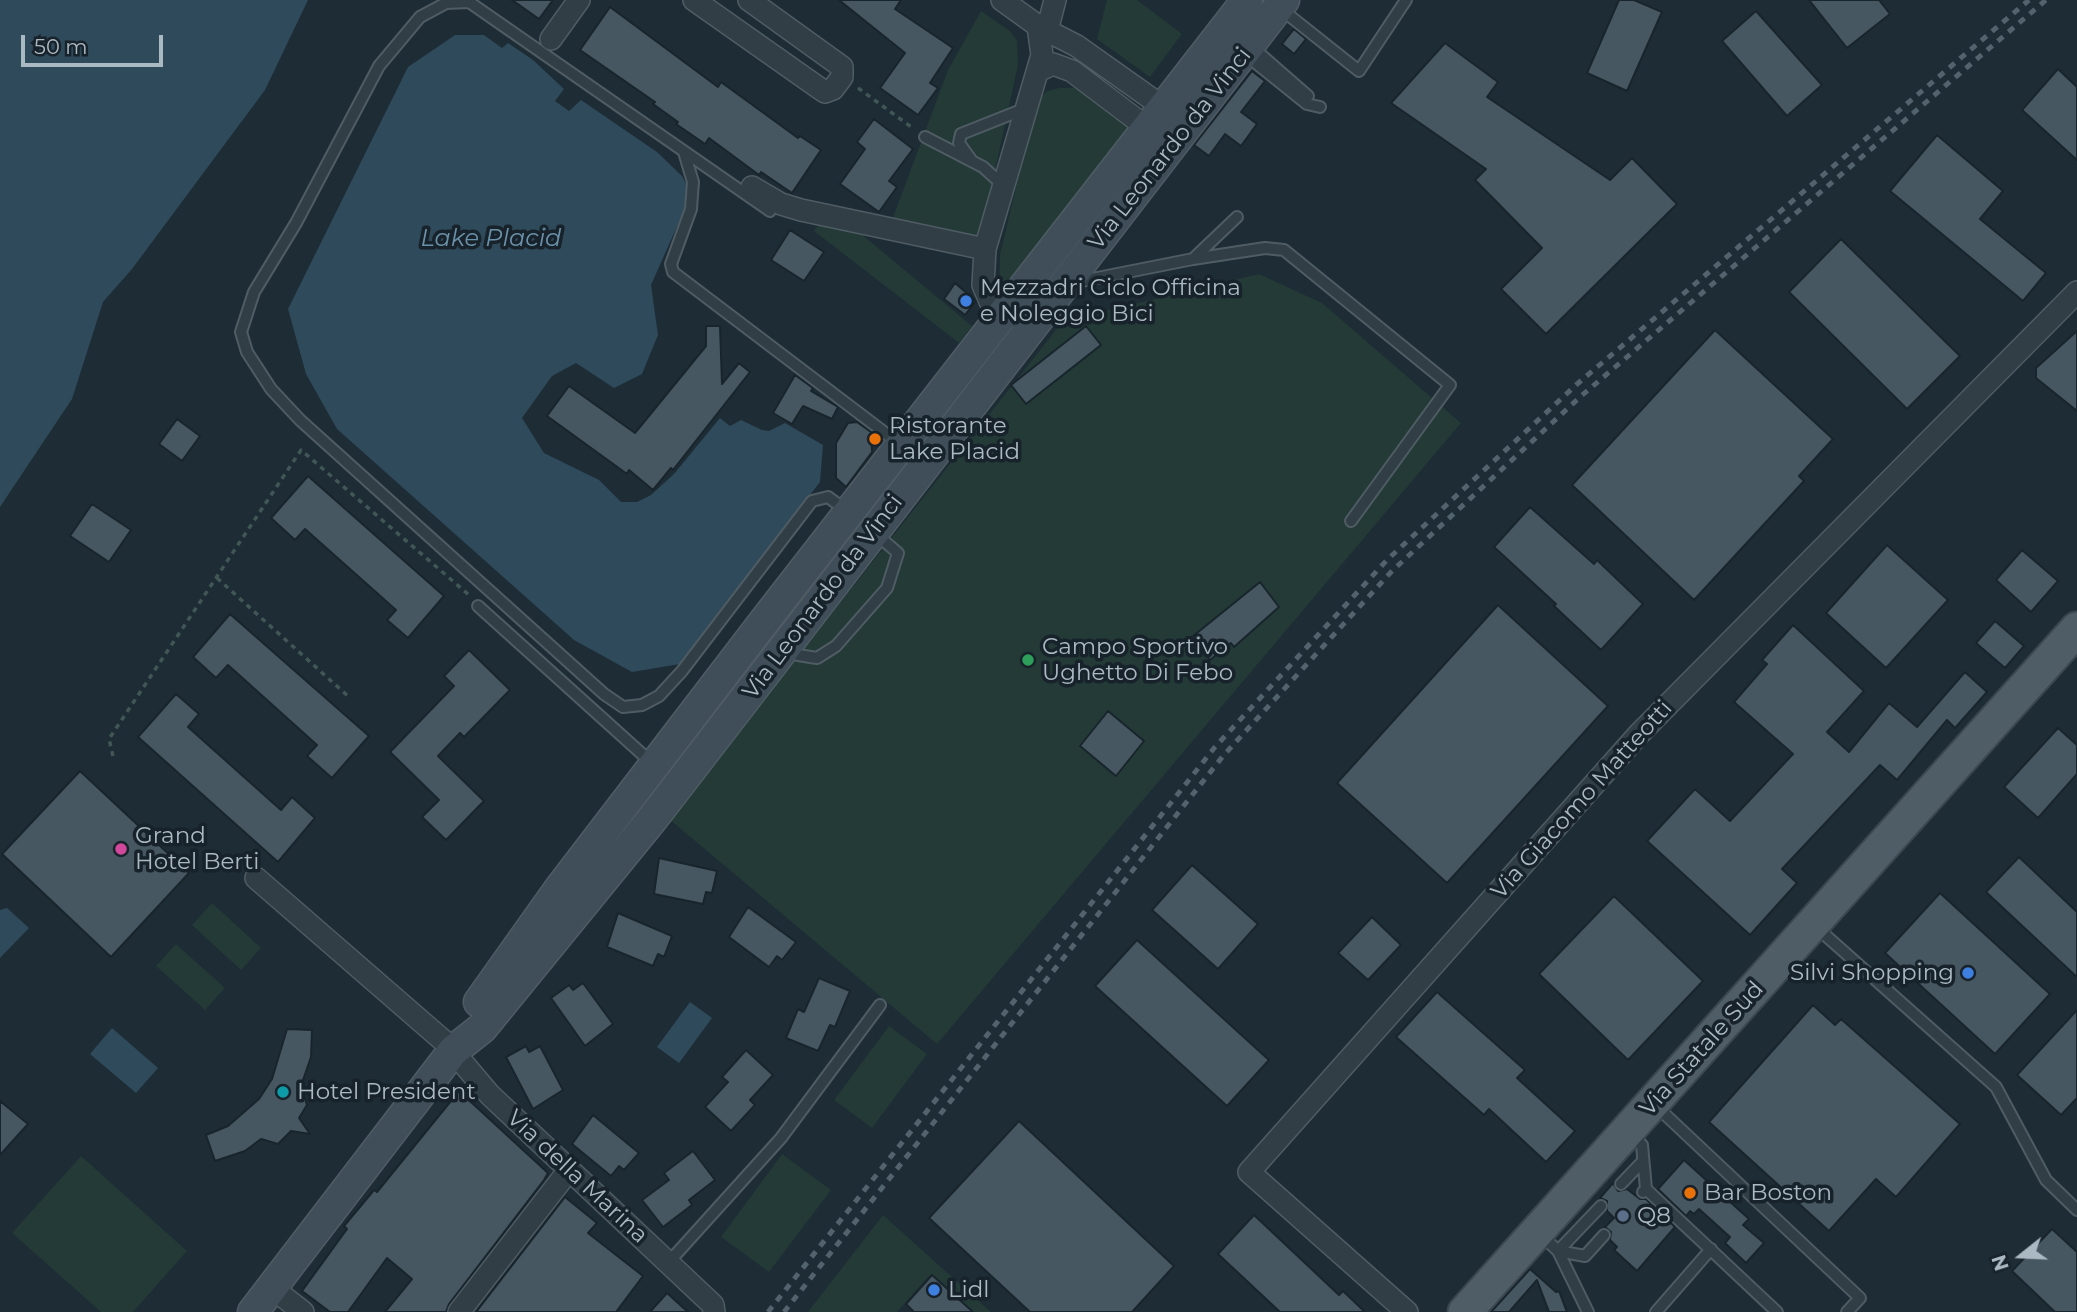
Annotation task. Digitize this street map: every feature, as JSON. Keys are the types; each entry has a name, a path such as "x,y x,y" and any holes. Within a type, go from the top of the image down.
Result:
{"main road":[{"name":"Via Statale Sud","path":"1465,1312 1548,1241 1636,1146 1653,1103 2077,629"}],"street":[{"path":"551,39 579,0"},
{"path":"704,3 825,92 833,89 842,77 842,67 749,0"},
{"path":"1002,0 1042,29 1077,46 1154,118"},
{"path":"1043,315 1002,316 993,308 984,285 985,249 1042,55 1042,29 1055,0"},
{"name":"Via Leonardo da Vinci","path":"253,1312 453,1051 482,1028 667,776 769,615 860,522 913,455 1043,315 1179,137 1251,30 1247,0"},
{"path":"1042,29 1072,71"},
{"name":"Via Leonardo da Vinci","path":"913,455 1002,316 1154,118 1251,30"},
{"path":"1031,89 1053,64 1072,71 1154,118 1173,119 1179,137"},
{"path":"752,187 781,204 801,210 985,249"},
{"path":"1048,258 1044,270 1046,277 1054,284 1066,285"},
{"name":"Via Giacomo Matteotti","path":"1407,1312 1249,1172 1638,735 2077,292"},
{"name":"Via Leonardo da Vinci","path":"667,776 789,640 860,522"},
{"path":"769,615 789,640"},
{"name":"Via della Marina","path":"256,878 453,1051 490,1095 714,1309"},
{"path":"459,1312 569,1170"},
{"path":"271,1287 303,1312"}],"lane":[{"path":"1251,30 1359,71 1406,0"},
{"path":"770,211 469,2 446,3 419,17 379,66 296,223 254,292 242,332 247,352 271,388 300,420 604,694 623,707 642,705 659,696 682,671 812,501 828,497 898,553 887,588 836,646 817,659 798,655 789,640"},
{"path":"1251,30 1260,54 1322,107 1307,104 1251,30"},
{"path":"972,161 959,143 961,134 1031,89"},
{"path":"925,137 972,161 1005,187"},
{"path":"684,152 693,182 691,209 671,264 673,272 913,455"},
{"path":"1193,259 1237,217"},
{"path":"1066,285 1193,259 1265,248 1284,250 1377,323 1450,385 1351,521"},
{"path":"478,606 667,776"},
{"path":"1813,924 1996,1087 2046,1180 2077,1210"},
{"path":"668,1263 781,1138 880,1005"},
{"path":"1653,1103 1860,1298 1847,1312"},
{"path":"1621,1184 1636,1146"},
{"path":"1636,1146 1645,1191 1777,1312"},
{"path":"1548,1241 1601,1206"},
{"path":"1548,1241 1586,1256 1604,1235"},
{"path":"1548,1241 1588,1312"},
{"path":"1656,1312 1711,1250"}],"path":[{"path":"842,77 925,137"},
{"path":"113,756 109,740 301,450 469,594 478,606"},
{"path":"217,578 349,697"}],"green space":[{"path":"1107,0 1137,0 1182,34 1150,77 1097,39"},
{"path":"981,11 1010,31 1017,41 1018,65 980,239 892,220 948,70"},
{"path":"1075,88 1088,93 1132,125 999,300 1000,255 1038,100 1047,91"},
{"path":"823,218 848,223 972,326 959,343 814,231"},
{"name":"Campo Sportivo Ughetto Di Febo","path":"1259,274 1322,303 1461,423 937,1044 669,819 1063,321"},
{"path":"212,903 261,948 241,970 192,925"},
{"path":"176,944 225,988 205,1010 156,966"},
{"path":"889,1026 927,1054 872,1128 834,1100"},
{"path":"782,1154 831,1190 769,1272 721,1237"},
{"path":"81,1156 187,1251 133,1312 101,1312 12,1233"},
{"path":"883,1215 991,1312 973,1312 931,1274 897,1312 808,1312"}],"water":[{"path":"0,0 308,0 265,90 132,269 103,302 72,399 0,507"},
{"name":"Lake Placid","path":"455,35 484,35 502,48 508,43 533,60 564,89 555,101 569,111 581,100 657,152 682,176 689,189 683,213 651,285 658,335 642,374 614,388 576,363 552,376 522,418 544,453 599,480 621,502 637,502 651,495 674,474 720,418 730,426 741,420 769,431 785,423 823,445 820,482 680,664 632,672 574,640 337,429 306,374 288,309 408,67"},
{"path":"7,908 29,928 0,958 0,910"},
{"path":"690,1002 712,1018 679,1063 657,1047"},
{"path":"112,1028 158,1068 136,1093 90,1054"}],"building":[{"path":"512,0 553,0 539,19"},
{"path":"839,0 901,0 895,9 953,48 930,83 938,88 918,115 880,88 905,53"},
{"path":"1619,0 1634,0 1662,12 1627,91 1587,73"},
{"path":"1809,0 1879,0 1890,14 1847,48"},
{"path":"610,7 718,87 721,82 798,138 800,136 821,150 792,193 761,172 759,175 709,138 705,144 676,124 678,122 653,104 655,102 580,50"},
{"path":"1756,11 1822,85 1787,116 1722,41"},
{"path":"1294,29 1306,39 1294,54 1282,44"},
{"path":"1445,43 1498,82 1487,97 1610,180 1632,158 1677,204 1546,334 1501,289 1542,248 1475,180 1486,169 1391,103"},
{"path":"2058,69 2077,87 2077,160 2022,110"},
{"path":"1252,71 1265,81 1241,112 1257,124 1241,146 1225,134 1209,156 1194,145"},
{"path":"874,119 913,149 889,181 897,187 879,212 840,184 865,149 857,142"},
{"path":"1937,135 2003,191 1980,219 2046,273 2023,301 1890,191"},
{"path":"790,230 824,252 804,281 771,260"},
{"path":"1841,239 1960,356 1907,409 1789,292"},
{"path":"955,283 976,301 965,315 944,299"},
{"path":"706,326 720,326 722,384 739,363 750,372 673,470 671,468 653,490 629,470 627,474 547,416 569,386 635,433 706,346"},
{"path":"1086,326 1101,345 1026,404 1011,385"},
{"path":"1715,330 1833,439 1799,476 1804,481 1694,600 1572,485"},
{"path":"2077,331 2077,411 2036,378 2036,368"},
{"path":"795,375 813,388 811,391 838,407 832,419 803,406 792,424 773,413"},
{"path":"177,419 200,436 182,461 159,444"},
{"path":"857,422 871,432 872,452 846,487 836,478 836,443 848,423"},
{"path":"308,476 444,596 408,638 387,620 396,610 305,529 295,540 271,518"},
{"path":"92,504 131,530 109,562 70,536"},
{"path":"1530,507 1594,564 1597,560 1643,604 1601,650 1494,547"},
{"path":"1887,545 1948,600 1886,668 1826,613"},
{"path":"2022,550 2058,581 2031,612 1996,580"},
{"path":"1260,582 1279,607 1234,647 1231,643 1210,660 1192,637"},
{"path":"1498,605 1608,706 1447,883 1337,783"},
{"path":"230,614 369,736 332,778 307,756 317,745 228,665 216,678 193,657"},
{"path":"1995,621 2024,646 2005,668 1976,643"},
{"path":"1793,625 1864,691 1827,732 1849,752 1889,703 1917,727 1965,672 1987,692 1955,728 1947,720 1897,780 1880,765 1782,869 1797,883 1750,935 1647,841 1695,789 1730,821 1793,754 1734,702 1767,664 1762,660"},
{"path":"469,650 510,690 464,737 460,733 438,756 484,801 446,840 422,817 439,800 390,752 454,686 444,676"},
{"path":"176,694 199,714 188,727 281,810 292,797 315,818 278,862 138,737"},
{"path":"1108,711 1144,741 1116,776 1080,746"},
{"path":"2058,728 2077,745 2077,774 2038,818 2004,787"},
{"path":"80,771 189,873 111,957 2,854"},
{"path":"2019,857 2077,912 2077,977 1986,892"},
{"path":"659,858 717,871 712,893 706,892 703,904 654,894"},
{"path":"1192,865 1258,924 1218,969 1152,910"},
{"name":"Silvi Shopping","path":"1940,893 2050,994 1995,1054 1885,953"},
{"path":"1614,896 1703,981 1628,1060 1539,974"},
{"path":"748,907 796,942 782,960 777,956 769,967 729,937"},
{"path":"618,913 672,936 664,957 658,954 653,966 607,947"},
{"path":"1372,917 1401,945 1368,980 1338,953"},
{"path":"1137,940 1269,1060 1227,1106 1095,986"},
{"path":"819,978 850,991 835,1027 830,1025 818,1051 786,1038 798,1009 804,1012"},
{"path":"583,983 613,1024 585,1046 551,998 569,985 573,990"},
{"path":"1437,992 1525,1070 1517,1078 1575,1131 1546,1162 1489,1109 1484,1115 1396,1037"},
{"path":"1813,1005 1835,1025 1841,1019 1960,1124 1896,1197 1876,1179 1829,1231 1709,1122"},
{"path":"2077,1010 2077,1098 2061,1115 2017,1075"},
{"name":"Hotel President","path":"287,1029 312,1030 311,1057 301,1086 307,1105 299,1118 310,1134 291,1131 278,1144 261,1139 245,1151 215,1161 206,1135 228,1126 259,1099 272,1079"},
{"path":"526,1046 529,1052 540,1046 563,1090 533,1109 506,1057"},
{"path":"746,1050 773,1075 750,1100 755,1105 731,1131 705,1107 728,1082 722,1077"},
{"path":"459,1091 548,1173 544,1180 449,1304 446,1312 385,1312 412,1279 387,1258 348,1312 330,1312 302,1291 347,1229 344,1226 374,1190 377,1192"},
{"path":"0,1101 28,1124 0,1155"},
{"path":"593,1115 639,1153 624,1170 619,1166 611,1176 572,1144"},
{"path":"1019,1121 1174,1266 1132,1312 1030,1312 929,1218"},
{"path":"693,1151 715,1180 689,1200 692,1205 663,1227 642,1200 669,1180 664,1173"},
{"path":"1684,1160 1749,1219 1743,1225 1764,1243 1746,1263 1725,1243 1730,1237 1699,1209 1694,1214 1690,1211 1686,1216 1658,1189"},
{"path":"1613,1183 1618,1191 1627,1189 1640,1199 1646,1199 1675,1227 1637,1271 1614,1250 1617,1247 1610,1240 1611,1232 1605,1227 1614,1218 1607,1211 1607,1201 1600,1198"},
{"path":"565,1197 597,1223 588,1233 643,1276 616,1312 476,1312"},
{"path":"1254,1215 1339,1295 1343,1291 1365,1312 1280,1312 1218,1254"},
{"path":"2052,1229 2077,1252 2077,1312 2055,1312 2012,1271"},
{"path":"1530,1269 1556,1292 1559,1291 1567,1312 1549,1312 1537,1280 1509,1312 1491,1312"},
{"name":"Lidl","path":"932,1275 973,1312 914,1312 906,1304"},
{"path":"667,1293 688,1312 650,1312"}],"railway":[{"path":"768,1312 1215,747 1387,560 1576,385 2029,0"},
{"path":"784,1312 1223,756 1392,571 1580,397 2046,0"}],"place":[{"name":"Mezzadri Ciclo Officina e Noleggio Bici","path":"966,301"},
{"name":"Ristorante Lake Placid","path":"875,439"},
{"name":"Campo Sportivo Ughetto Di Febo","path":"1028,660"},
{"name":"Grand Hotel Berti","path":"121,849"},
{"name":"Silvi Shopping","path":"1968,973"},
{"name":"Hotel President","path":"283,1092"},
{"name":"Bar Boston","path":"1690,1193"},
{"name":"Q8","path":"1623,1216"},
{"name":"Lidl","path":"934,1290"}]}
